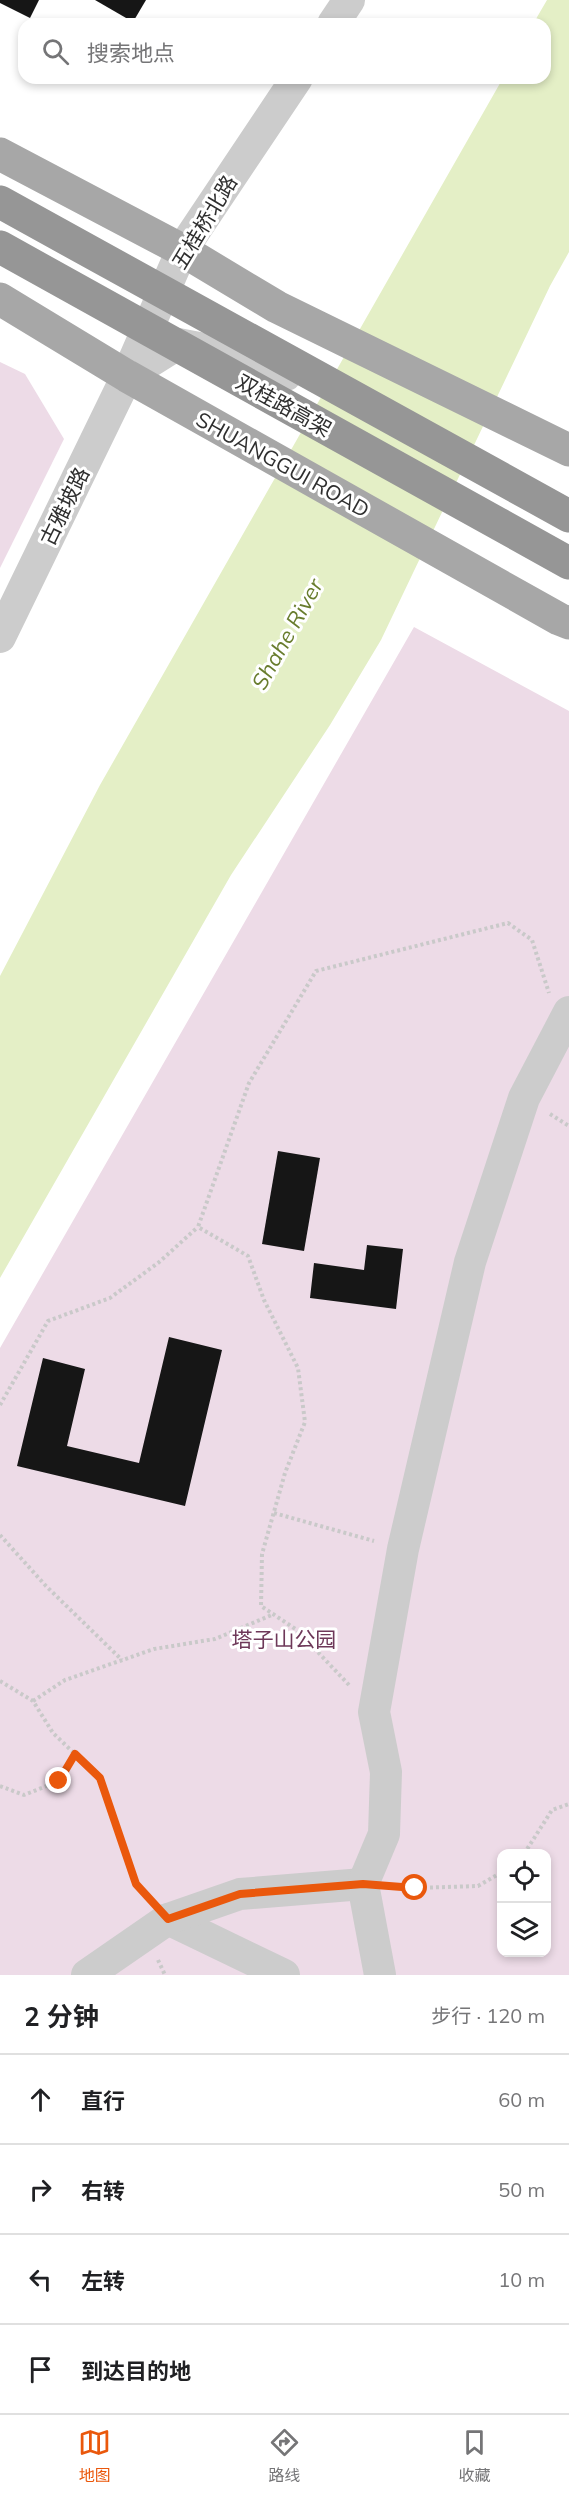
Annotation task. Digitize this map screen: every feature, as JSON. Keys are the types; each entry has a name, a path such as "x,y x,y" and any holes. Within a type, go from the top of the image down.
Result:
{"highway":[{"name":"双桂路高架","path":"0,202 569,518"},
{"name":"双桂路高架","path":"0,247 569,562"}],"main road":[{"path":"0,154 182,250 277,307 569,450"},
{"name":"SHUANGGUI ROAD","path":"0,299 127,376 564,621"}],"street":[{"path":"337,18 349,0"},
{"name":"五桂桥北路","path":"127,376 182,250 293,84"},
{"path":"127,376 178,344 257,359 547,514 569,518"},
{"name":"古雅坡路","path":"0,637 127,376"},
{"path":"380,1975 363,1884 384,1834 386,1772 374,1712 403,1548 470,1262 524,1098 565,1021"},
{"path":"87,1975 168,1919 240,1894 363,1884"},
{"path":"168,1919 284,1975"}],"path":[{"path":"0,1405 48,1321 110,1298 158,1263 198,1227 249,1083 316,971 508,923 532,940 565,1021"},
{"path":"198,1227 248,1256 264,1300 298,1368 305,1422 285,1473 262,1554 261,1606 297,1630 374,1712"},
{"path":"274,1513 403,1548"},
{"path":"0,1535 46,1586 122,1660"},
{"path":"33,1701 65,1680 154,1649 215,1639 274,1614"},
{"path":"0,1681 33,1701 53,1733 100,1778 136,1884 168,1919"},
{"path":"0,1786 24,1795 59,1781 75,1754"},
{"path":"527,1849 552,1810 569,1804"},
{"path":"363,1884 415,1888 478,1886 497,1874"}],"green space":[{"path":"0,362 25,374 64,439 0,568"},
{"name":"塔子山公园","path":"414,627 569,711 569,1975 0,1975 0,1348"}],"water":[{"name":"Shahe River","path":"547,0 569,0 569,252 550,286 381,640 330,725 231,875 0,1278 0,976 100,785 500,84 551,84 551,18 536,18"}],"building":[{"path":"0,0 39,0 30,18 0,3"},
{"path":"95,0 146,0 135,18 126,18"},
{"path":"278,1151 320,1158 304,1251 262,1244"},
{"path":"367,1245 403,1249 396,1309 310,1298 314,1263 364,1270"},
{"path":"169,1337 222,1350 185,1506 17,1466 43,1358 85,1369 67,1446 139,1463"}],"route":[{"path":"59,1781 75,1754 100,1778 136,1884 168,1919 240,1894 363,1884 415,1888"}]}
